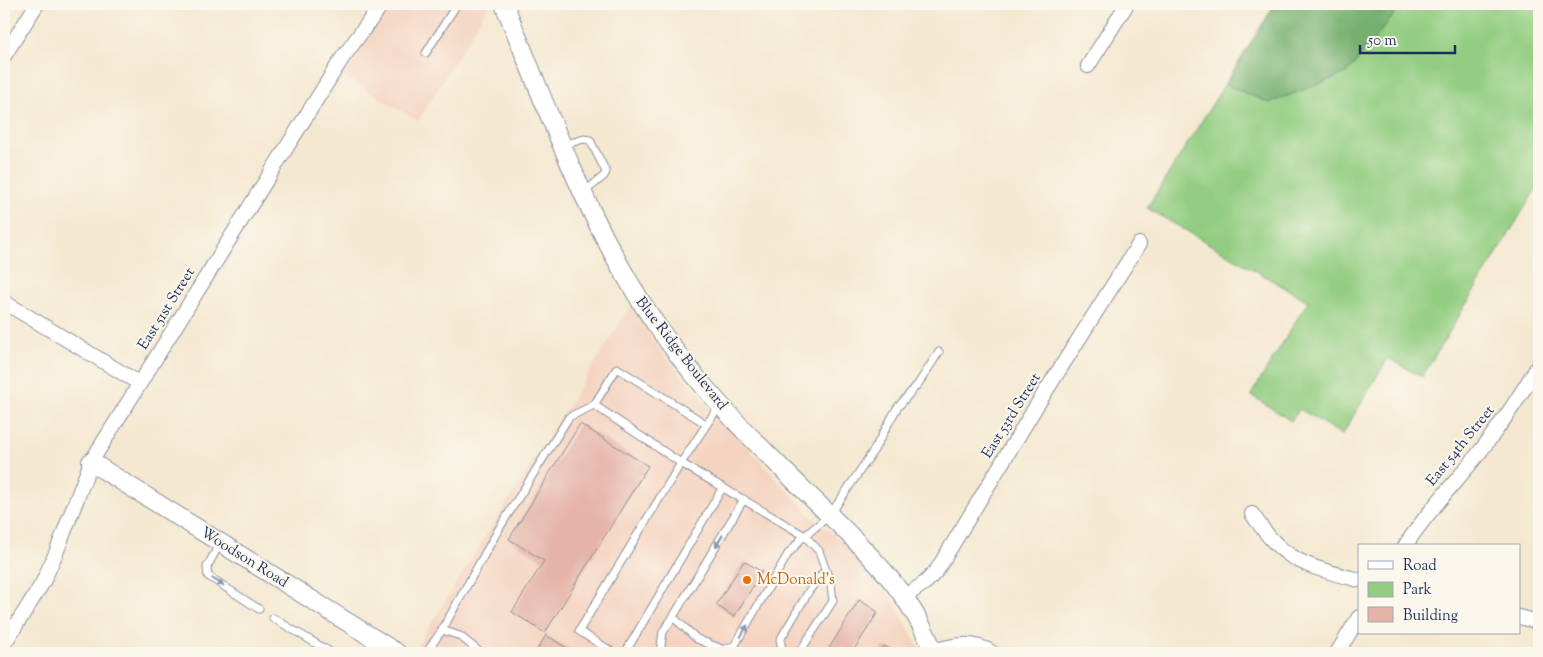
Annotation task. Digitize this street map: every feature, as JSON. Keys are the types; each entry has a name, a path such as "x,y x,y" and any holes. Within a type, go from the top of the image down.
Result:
{"street":[{"path":"4,56 36,4"},
{"name":"East 51st Street","path":"4,644 42,584 91,462 341,60 382,4"},
{"name":"Blue Ridge Boulevard","path":"504,4 591,214 634,294 673,348 719,405 889,575 904,597 934,652"},
{"path":"1088,66 1127,4"},
{"name":"East 53rd Street","path":"904,597 926,582 937,570 1037,405 1139,244"},
{"path":"4,302 140,383"},
{"name":"East 54th Street","path":"1406,544 1426,514 1478,453 1519,398 1539,364"},
{"name":"Woodson Road","path":"91,462 386,650"},
{"path":"1252,514 1274,543 1300,561 1322,570 1358,580"},
{"path":"1520,618 1539,622"},
{"path":"1337,653 1358,619"},
{"path":"934,652 950,646 972,644 993,653"}],"lane":[{"path":"426,53 457,4"},
{"path":"563,145 584,139 590,140 606,172 604,176 582,193"},
{"path":"673,617 697,639 724,650 735,645 788,554 805,536 830,515 874,450 897,408 918,384 939,352"},
{"path":"426,653 442,630 502,524 569,417 594,405 618,368 706,424"},
{"path":"594,405 681,463 805,536 819,551 831,585 833,601 799,653"},
{"path":"614,653 579,631 681,463 719,405"},
{"path":"625,653 723,487"},
{"path":"660,653 663,632 744,499"},
{"path":"220,543 206,572 259,609"},
{"path":"788,653 782,648 780,640 809,591 825,570"},
{"path":"273,618 332,653"},
{"path":"442,630 460,636 481,653"}],"shaded area":[{"path":"391,4 490,4 418,121 340,74 359,44"},
{"path":"632,304 652,339 681,375 811,516 846,544 873,573 895,604 922,653 422,653 415,649"}],"green space":[{"path":"1275,4 1425,4 1401,6 1347,73 1269,103 1225,84"},
{"path":"1425,4 1539,4 1539,184 1422,377 1388,358 1342,435 1300,409 1291,421 1251,395 1308,301 1147,208 1225,84 1269,103 1347,73 1401,6"}],"building":[{"path":"580,424 648,466 545,633 512,612 544,561 509,539"},
{"path":"744,561 762,572 759,576 761,578 756,586 754,585 734,617 716,605"},
{"path":"859,600 878,612 852,653 826,653"},
{"path":"546,635 575,653 535,653"},
{"path":"884,646 899,653 881,653"}],"place":[{"name":"McDonald's","path":"747,580"}]}
